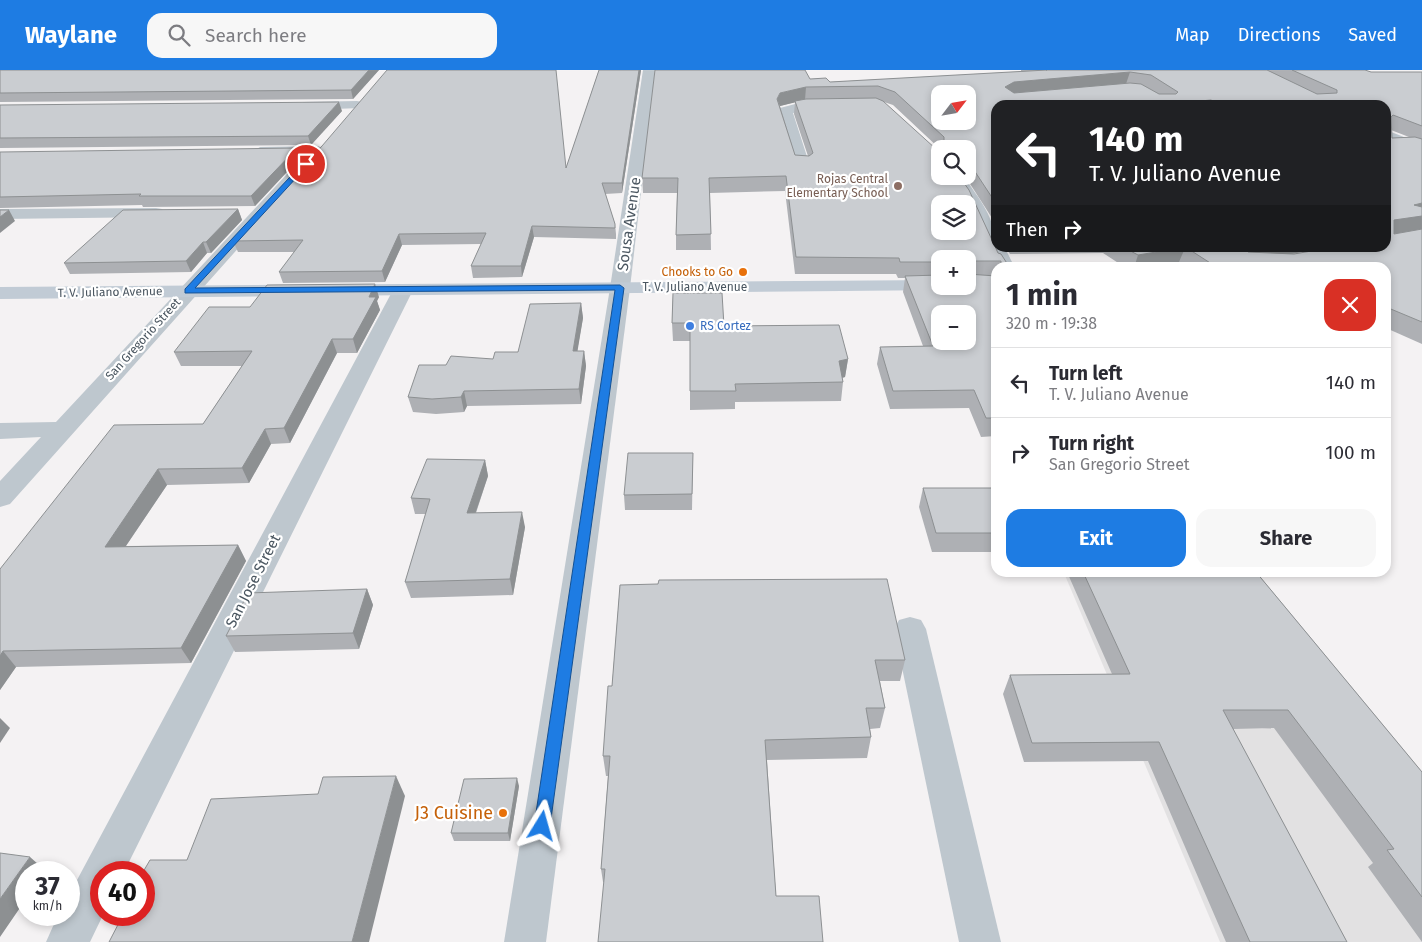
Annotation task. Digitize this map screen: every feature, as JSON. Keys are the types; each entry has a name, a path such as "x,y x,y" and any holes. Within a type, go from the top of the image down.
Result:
{"main road":[{"name":"T. V. Juliano Avenue","path":"0,293 931,286"}],"street":[{"name":"Sousa Avenue","path":"525,942 620,288 649,70"},
{"name":"San Gregorio Street","path":"0,498 329,138 363,98 288,106"},
{"path":"802,166 785,111 799,106 849,104"},
{"path":"1391,136 1416,147"},
{"path":"248,152 329,138"},
{"path":"1391,147 1416,147"},
{"path":"965,185 980,199 991,228"},
{"path":"0,214 169,213"},
{"path":"239,213 259,213"},
{"name":"San Jose Street","path":"109,861 403,290"},
{"path":"0,431 62,429"},
{"path":"910,629 980,942"},
{"name":"San Jose Street","path":"67,942 90,897"}],"shaded area":[{"path":"1066,577 1237,577 1422,942 1220,942"}],"building":[{"path":"0,70 369,70 351,90 0,93"},
{"path":"387,70 556,70 566,168 599,70 639,70 622,183 602,183 615,228 532,226 521,266 471,266 486,233 399,234 382,271 279,272 303,240 233,241 322,146"},
{"path":"655,70 805,70 810,79 826,78 830,82 1047,70 1267,70 1317,94 1337,93 1337,90 1292,70 1422,72 1422,126 1393,115 1391,117 1391,100 991,100 991,196 976,173 976,140 944,140 944,137 936,130 976,130 976,85 931,85 931,125 895,92 878,86 806,87 780,93 777,99 795,155 809,156 813,153 795,101 806,99 876,98 883,101 931,144 931,185 965,185 971,195 931,195 931,240 976,240 976,205 991,238 991,252 1001,254 1006,262 976,261 976,250 931,250 931,262 900,262 899,258 796,257 786,176 709,178 711,234 676,235 678,178 642,178","holes":["1130,72 1151,75 1178,92 1176,94 1159,94 1141,84 1130,83 1014,93 1005,87 1014,82"]},
{"path":"339,102 308,136 0,138 0,105"},
{"path":"1391,117 1392,138 1415,137 1422,139 1422,203 1414,205 1422,207 1422,216 1394,220 1394,234 1422,229 1422,322 1391,309 1391,262 1209,262 1193,252 1294,254 1306,252 1391,252"},
{"path":"297,148 251,196 139,196 141,194 0,197 0,152"},
{"path":"238,209 186,261 64,263 123,210"},
{"path":"0,210 9,210 0,217"},
{"path":"1132,252 1156,252 1138,255"},
{"path":"931,275 931,295 976,295 976,275 991,276 991,418 986,418 974,390 893,391 880,347 931,346 931,350 976,350 976,305 931,305 931,341 905,276"},
{"path":"375,284 369,297 376,297 353,339 332,339 284,428 265,429 242,468 158,469 105,547 238,545 181,648 3,651 0,656 0,569 114,425 203,424 252,351 174,352 209,307 250,307 267,285"},
{"path":"673,293 722,293 724,326 839,325 848,359 839,361 843,382 735,384 736,391 690,391 690,323 672,323"},
{"path":"581,303 573,351 584,351 579,389 464,391 461,397 432,399 408,397 419,365 446,365 451,356 493,359 495,352 518,352 530,304"},
{"path":"628,453 693,453 692,494 624,495"},
{"path":"427,459 485,460 467,513 522,512 510,579 405,582 430,499 411,498"},
{"path":"923,488 991,488 991,533 936,533"},
{"path":"1085,577 1260,577 1422,772 1422,897 1387,850 1394,849 1288,710 1223,710 1347,942 1250,942 1159,742 1032,743 1010,675 1130,674"},
{"path":"887,579 905,660 875,660 885,708 866,708 871,737 765,740 776,896 819,896 823,942 598,942 605,869 601,869 610,756 603,756 608,686 612,686 620,585 658,584 659,580"},
{"path":"367,589 353,633 226,636 248,593"},
{"path":"396,776 352,942 109,942 117,926 155,926 155,861 149,861 187,860 211,799 318,794 323,777"},
{"path":"517,778 508,833 451,833 464,779"},
{"path":"0,853 30,857 27,861 15,861 15,878 0,899"}],"place":[{"name":"Rojas Central Elementary School","path":"898,186"},
{"name":"Chooks to Go","path":"743,272"},
{"name":"RS Cortez","path":"690,326"},
{"name":"J3 Cuisine","path":"503,813"}],"route":[{"path":"306,164 188,291 620,288 542,826"}]}
